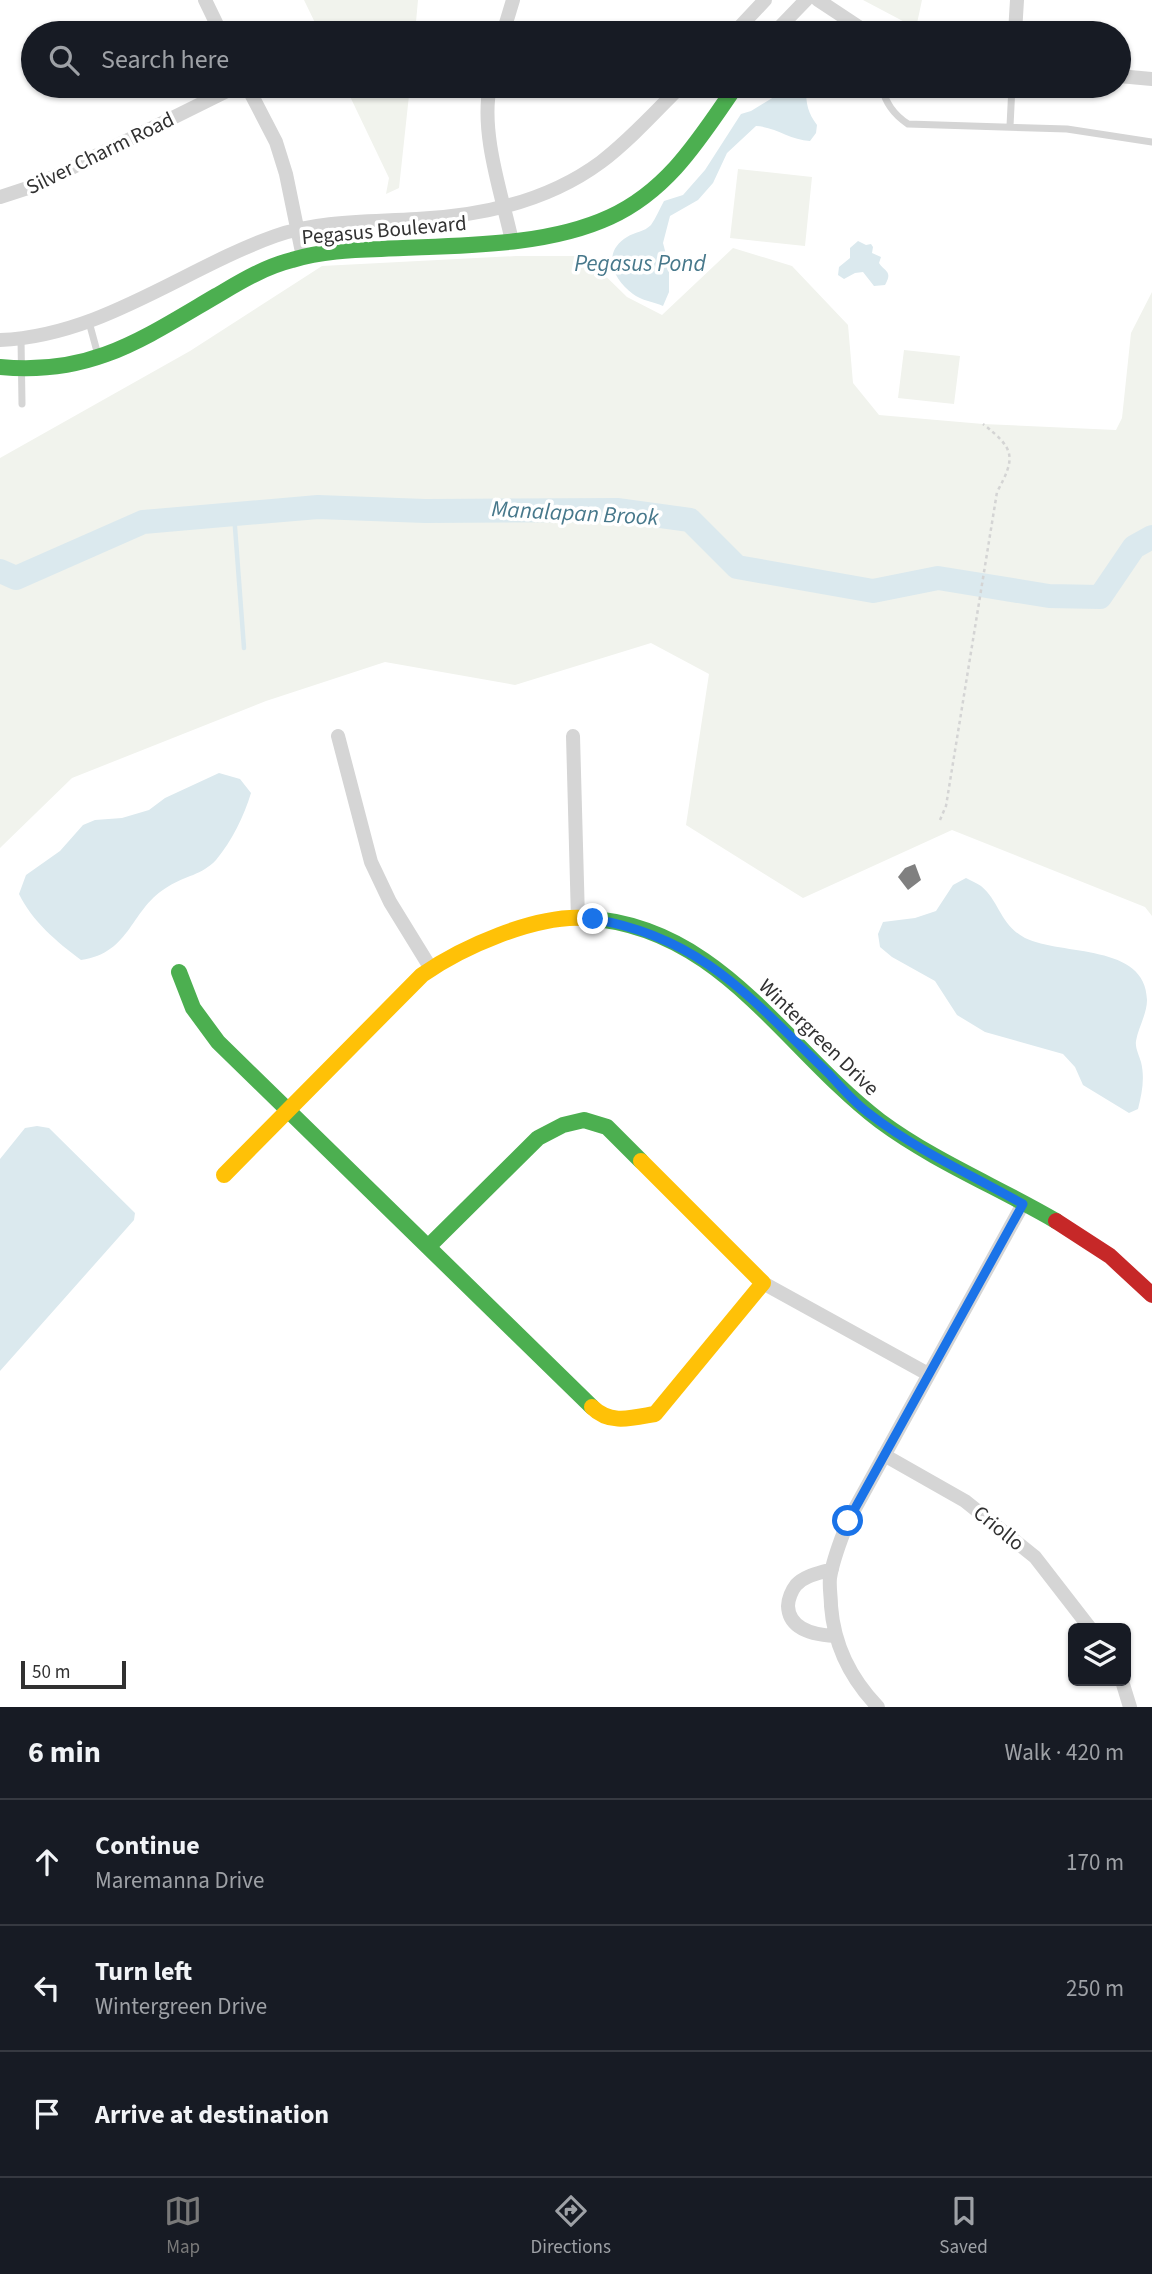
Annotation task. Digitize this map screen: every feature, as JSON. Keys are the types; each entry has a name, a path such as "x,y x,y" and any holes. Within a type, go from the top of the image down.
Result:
{"street":[{"path":"205,0 216,21"},
{"path":"507,21 513,0"},
{"path":"745,21 765,0"},
{"path":"786,21 806,0"},
{"path":"818,0 849,21"},
{"path":"1016,21 1017,0"},
{"path":"1131,77 1152,79"},
{"name":"Silver Charm Road","path":"0,197 37,185 213,98"},
{"path":"253,98 276,142 286,174 303,257"},
{"path":"489,98 491,148 512,241"},
{"name":"Pegasus Boulevard","path":"0,340 21,338 89,322 254,244 298,230 321,225 457,217 505,207 551,191 601,162 668,98"},
{"name":"Pegasus Boulevard","path":"0,367 64,367 99,359 121,351 254,274 303,257 362,250 512,241 555,236 578,230 614,216 634,204 676,169 727,98"},
{"path":"338,736 371,862 390,902 430,967"},
{"path":"573,736 579,919"},
{"name":"Wintergreen Drive","path":"224,1175 430,967 528,925 557,919 623,924 684,948 713,966 868,1114 905,1140 1087,1241 1137,1278 1152,1295"},
{"path":"179,972 193,1008 218,1042 287,1112 429,1245 526,1345 600,1415 620,1420 655,1414 763,1283"},
{"path":"429,1245 538,1138 563,1125 583,1120 607,1128 763,1283 928,1374"},
{"path":"878,1707 867,1696 844,1662 835,1636 830,1581 832,1569 848,1521 1023,1204"},
{"name":"Criollo","path":"884,1455 965,1501 1035,1557 1086,1623"},
{"path":"832,1569 806,1578 796,1585 788,1600 788,1608 796,1625 806,1631 835,1636"},
{"path":"1123,1686 1129,1707"}],"lane":[{"path":"885,98 896,116 908,124 1067,129 1152,142"},
{"path":"1010,126 1011,98"},
{"path":"89,322 99,359"},
{"path":"21,338 22,404"}],"path":[{"path":"940,820 946,806 997,492 1007,473 1010,460 1002,439 983,424"}],"shaded area":[{"path":"304,0 418,0 416,21 314,21"},
{"path":"863,0 922,0 918,21 903,21"},
{"path":"351,98 409,98 399,188 386,194 389,178"},
{"path":"738,169 812,177 805,246 730,238"},
{"path":"733,248 792,266 848,325 853,383 879,415 983,424 1116,430 1122,418 1131,333 1152,292 1152,916 1145,907 952,830 803,898 686,825 709,674 651,643 515,685 385,662 266,701 72,778 0,848 0,458 190,351 322,266 516,256 585,256 627,297 662,315"},
{"path":"904,350 960,356 954,404 898,398"}],"water":[{"name":"Pegasus Pond","path":"772,98 806,98 817,125 816,133 810,141 756,126 727,153 713,183 698,200 670,216 663,243 669,266 669,292 663,306 636,296 615,274 612,258 614,251 627,237 651,225 664,201 683,195 705,170 741,114"},
{"path":"858,241 871,244 872,253 881,257 879,263 888,274 885,285 874,286 863,272 844,279 838,275 839,267 850,258 850,248"},
{"path":"219,773 240,779 251,793 227,845 211,865 156,895 111,949 81,960 54,938 24,904 19,894 26,875 60,851 83,825 95,820 122,818 149,810 165,798"},
{"path":"966,878 987,892 1010,927 1025,938 1118,960 1133,969 1143,982 1147,1000 1136,1041 1143,1074 1138,1109 1129,1113 1083,1085 1075,1067 1063,1054 985,1032 957,1015 935,981 892,957 880,947 878,934 883,922 915,918 936,911 953,885"},
{"path":"25,1128 49,1128 135,1213 134,1220 0,1371 0,1159"}],"building":[{"path":"915,864 921,880 908,890 898,877 905,868"}],"waterway":[{"name":"Manalapan Brook","path":"0,571 16,578 143,522 318,507 425,511 617,510 690,520 737,567 873,591 938,578 1049,596 1100,597 1134,547 1152,537"},
{"path":"234,514 244,648"}],"traffic: fast":[{"path":"0,367 61,366 114,351 163,327 252,275 303,257 347,251 527,240 584,227 631,206 650,192 682,161 728,98"},
{"path":"584,918 632,926 674,942 712,966 747,994 845,1091 880,1121 944,1161 1056,1221"},
{"path":"179,972 193,1008 218,1042 592,1407"},
{"path":"429,1246 538,1138 563,1125 584,1120 607,1127 641,1161"}],"traffic: slow":[{"path":"224,1175 422,975 457,954 522,927 565,918 584,918"},
{"path":"592,1407 599,1413 614,1418 655,1414 763,1283 641,1161"}],"traffic: jam":[{"path":"1056,1221 1110,1256 1152,1295"}],"route":[{"path":"593,919 623,924 655,935 684,948 713,966 868,1114 905,1140 1023,1204 848,1521"}]}
